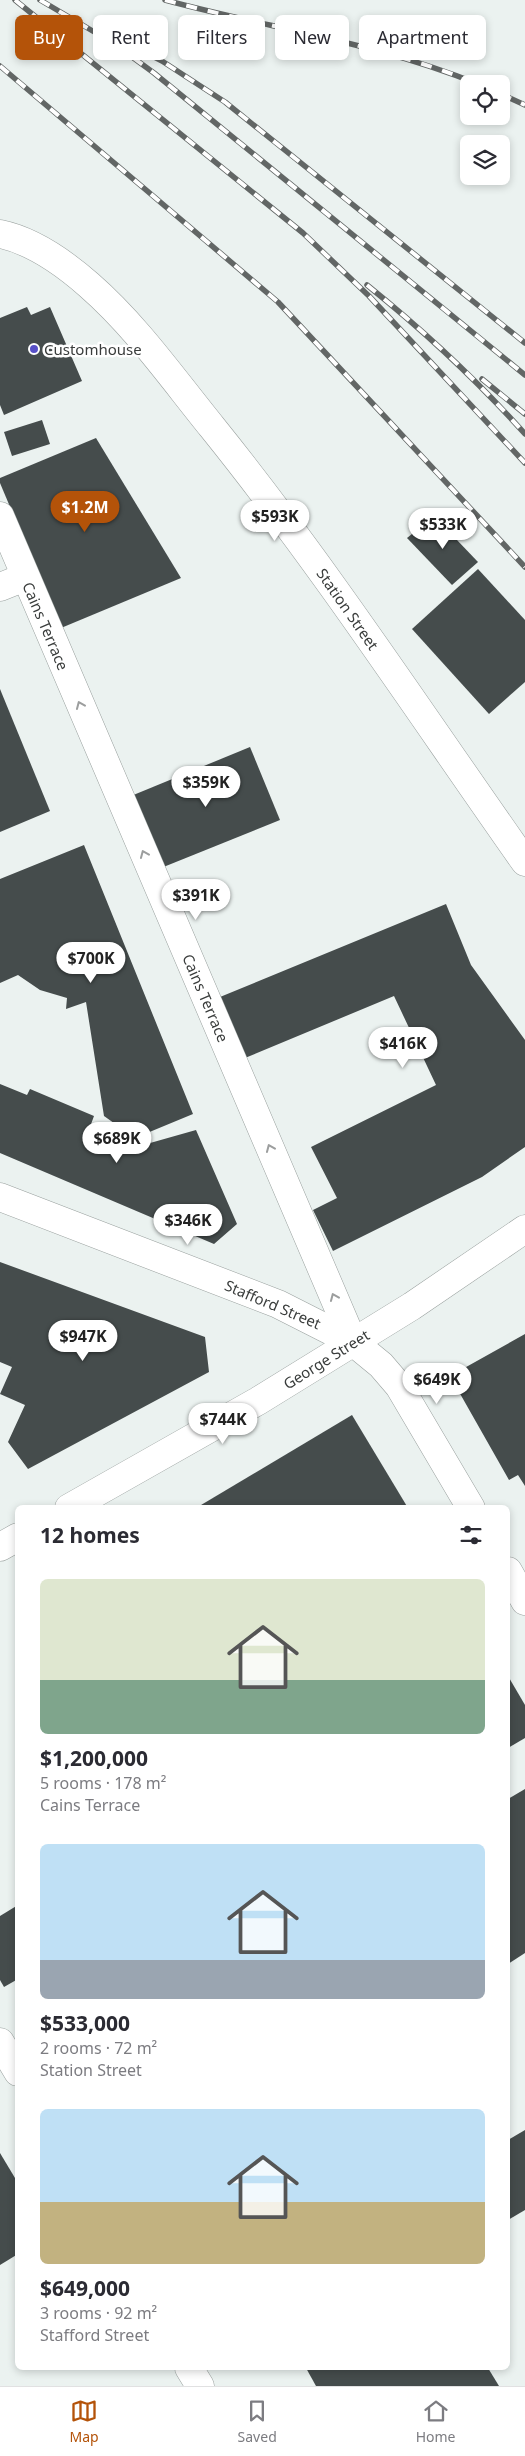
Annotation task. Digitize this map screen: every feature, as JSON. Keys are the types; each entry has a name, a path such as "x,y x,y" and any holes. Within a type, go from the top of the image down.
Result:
{"street":[{"name":"Station Street","path":"0,234 39,248 65,266 91,287 139,336 296,534 525,862"},
{"name":"Cains Terrace","path":"0,516 12,582 353,1342"},
{"name":"Stafford Street","path":"0,1197 278,1304 353,1342 381,1365 399,1386 469,1505"},
{"name":"George Street","path":"74,1505 258,1401 412,1306 525,1229"},
{"path":"0,1547 15,1539"},
{"path":"510,1574 525,1601"},
{"path":"0,2042 15,2067"},
{"path":"190,2370 200,2386"}],"building":[{"name":"Customhouse","path":"27,307 31,315 50,307 82,381 4,415 0,405 0,318"},
{"path":"42,420 50,444 12,456 4,432"},
{"path":"96,438 181,578 61,628 0,483 0,478"},
{"path":"434,516 478,562 452,585 407,538"},
{"path":"478,569 525,620 525,682 489,714 412,629"},
{"path":"0,689 50,811 0,832"},
{"path":"250,747 280,820 161,868 131,796"},
{"path":"84,845 193,1114 135,1138 104,1116 86,1002 66,1009 67,998 40,990 18,975 0,983 0,879"},
{"path":"446,904 471,965 525,1040 525,1147 482,1177 333,1251 313,1210 337,1198 311,1147 436,1085 394,996 245,1058 220,997"},
{"path":"0,1084 27,1095 30,1089 94,1116 90,1127 136,1147 196,1130 237,1224 214,1244 0,1153"},
{"path":"0,1262 205,1337 209,1372 28,1469 8,1442 25,1405 0,1394 12,1367 0,1362"},
{"path":"525,1334 525,1486 518,1475 509,1480 450,1376"},
{"path":"352,1415 406,1505 201,1505"},
{"path":"510,1679 525,1705 525,1738 510,1747"},
{"path":"525,1789 525,1953 510,1963 510,1798"},
{"path":"15,1907 15,1981 4,1987 0,1980 0,1916"},
{"path":"525,2130 525,2210 510,2219 510,2139"},
{"path":"0,2153 15,2178 15,2256 0,2265"},
{"path":"307,2370 489,2370 499,2386 316,2386"}],"railway":[{"path":"15,0 303,233 369,296 525,463"},
{"path":"40,0 113,43 154,73 525,375"},
{"path":"165,0 362,47 460,77"},
{"path":"160,60 225,102 525,343"},
{"path":"0,66 278,302 525,567"},
{"path":"510,98 525,105"},
{"path":"367,285 449,356 525,434"},
{"path":"482,379 525,414"}],"place":[{"name":"Customhouse","path":"34,349"}]}
